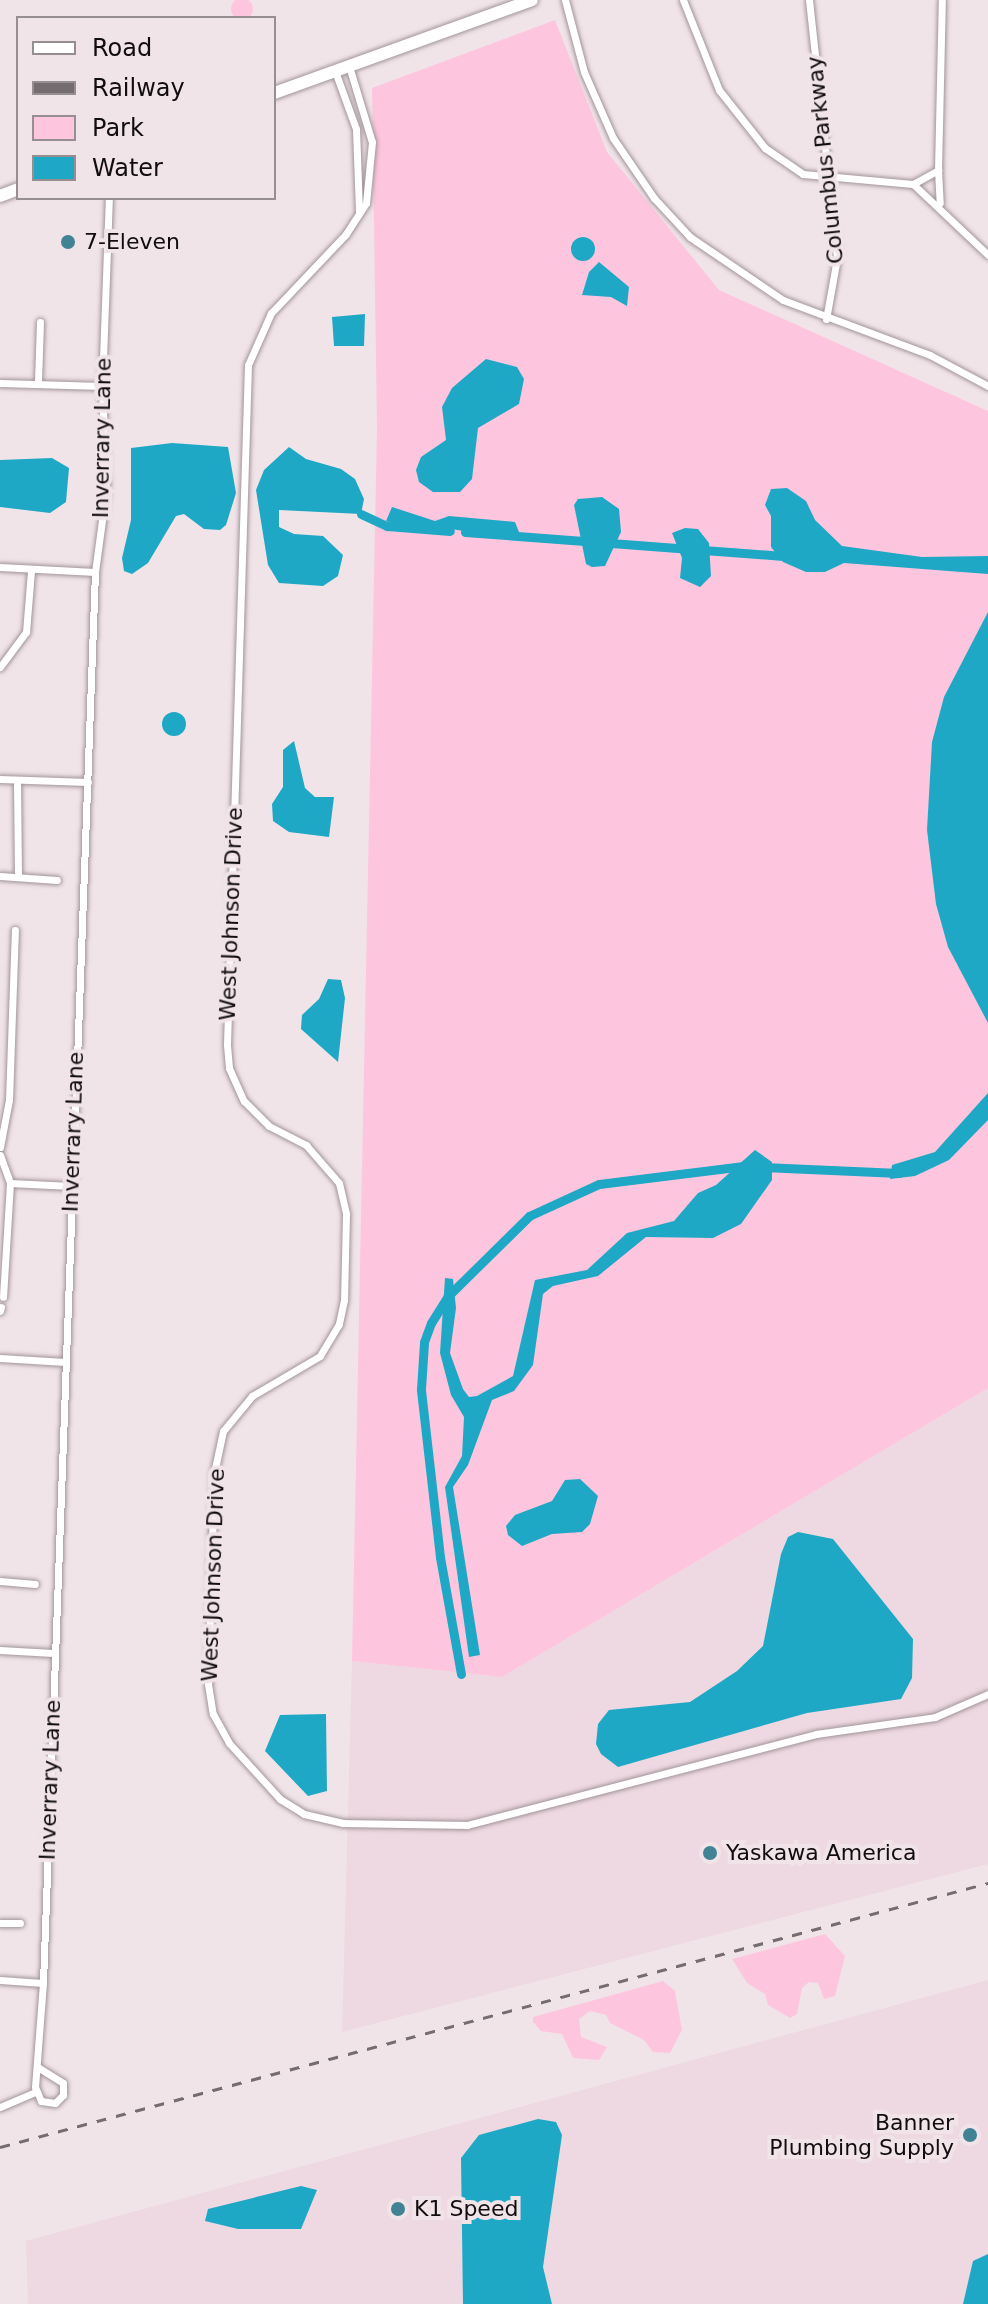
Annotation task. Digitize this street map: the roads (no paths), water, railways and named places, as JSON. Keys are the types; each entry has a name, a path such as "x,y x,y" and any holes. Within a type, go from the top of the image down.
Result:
{"main road":[{"path":"276,92 532,0"}],"street":[{"path":"565,0 595,100 654,198 690,237 744,278 826,319 930,355 988,386"},
{"path":"683,0 719,90 747,131 803,174 828,179 913,184 940,203 965,237 988,255"},
{"name":"Columbus Parkway","path":"809,0 837,258 826,319"},
{"path":"940,203 942,0"},
{"name":"West Johnson Drive","path":"349,66 372,149 368,196 346,234 271,313 248,365 227,1057 241,1097 259,1118 306,1145 332,1172 344,1199 343,1311 331,1341 307,1367 252,1396 223,1431 214,1473 208,1684 219,1729 280,1799 304,1814 343,1823 467,1825 816,1734 935,1717 988,1694"},
{"path":"335,71 356,129 359,211"},
{"path":"913,184 938,170"},
{"name":"Inverrary Lane","path":"35,2092 43,1983 95,572 106,491 102,386 109,200"},
{"path":"38,382 40,322"},
{"path":"0,383 102,386"},
{"path":"0,567 95,572"},
{"path":"0,667 26,632 31,571"},
{"path":"0,779 88,782"},
{"path":"17,780 18,877"},
{"path":"0,876 57,880"},
{"path":"0,1147 9,1100 15,930"},
{"path":"0,1155 10,1183 3,1254 6,1274 3,1297"},
{"path":"10,1183 71,1186"},
{"path":"0,1358 65,1362"},
{"path":"0,1581 35,1584"},
{"path":"0,1650 53,1653"},
{"path":"0,1923 20,1923"},
{"path":"0,1980 43,1983"},
{"path":"0,2107 35,2092 49,2104 60,2100 65,2090 61,2079 39,2068"}],"water":[{"path":"583,237 591,241 595,249 591,257 583,261 575,257 571,249 575,241"},
{"path":"599,262 629,287 627,306 611,297 582,295 589,272"},
{"path":"365,314 364,346 334,346 332,317"},
{"path":"486,359 517,367 524,379 519,404 478,428 472,479 460,492 433,492 419,482 416,470 421,457 446,440 442,407 452,388"},
{"path":"172,443 228,447 236,493 226,525 220,530 204,529 184,514 176,516 148,563 132,574 124,571 122,558 131,520 131,448"},
{"path":"289,447 306,459 341,469 355,479 364,499 361,514 279,510 279,527 294,534 323,536 343,555 338,576 323,586 279,583 268,565 256,490 264,470"},
{"path":"52,458 69,468 66,502 50,513 0,507 0,460"},
{"path":"787,488 806,501 815,520 842,546 922,557 988,556 988,574 844,563 825,572 806,572 783,562 771,547 771,516 765,505 771,489"},
{"path":"602,497 619,509 621,532 605,566 592,567 586,564 574,505 578,499"},
{"path":"392,507 435,521 449,516 515,522 519,532 516,539 438,527 416,531 386,521"},
{"path":"685,528 698,529 709,543 711,576 700,587 680,578 682,558 672,533"},
{"path":"988,612 988,1023 948,947 936,904 927,830 932,742 944,697"},
{"path":"174,712 183,715 186,724 183,733 174,736 165,733 162,724 165,715"},
{"path":"294,741 305,788 315,797 334,797 329,837 289,832 273,821 272,804 283,787 283,750"},
{"path":"328,979 341,980 345,998 338,1062 301,1029 302,1015 319,999"},
{"path":"988,1093 988,1120 949,1160 915,1176 890,1179 892,1165 935,1152"},
{"path":"755,1150 772,1162 772,1180 741,1224 713,1238 646,1237 598,1276 553,1286 543,1294 533,1365 514,1391 492,1400 468,1465 453,1487 480,1655 469,1657 445,1487 462,1456 464,1417 451,1395 440,1353 445,1278 453,1279 456,1308 450,1353 463,1389 469,1397 477,1396 513,1376 535,1280 587,1270 627,1233 674,1221 698,1193 716,1185"},
{"path":"580,1479 598,1496 590,1524 582,1532 552,1534 522,1546 508,1535 506,1526 515,1515 552,1501 565,1480"},
{"path":"798,1532 833,1539 913,1639 912,1678 901,1699 807,1713 618,1767 601,1754 596,1744 598,1724 609,1710 690,1702 737,1671 763,1646 781,1554 788,1537"},
{"path":"326,1714 327,1791 308,1796 265,1751 280,1715"},
{"path":"538,2119 556,2122 562,2135 543,2267 552,2304 463,2304 461,2158 479,2135"},
{"path":"301,2186 317,2190 301,2229 238,2229 205,2221 208,2209"},
{"path":"988,2254 988,2304 963,2304 973,2261"}],"waterway":[{"path":"361,514 387,526 450,531"},
{"path":"465,532 786,556"},
{"path":"461,1674 440,1557 421,1389 424,1342 431,1323 448,1296 529,1216 599,1184 744,1166"},
{"path":"763,1167 899,1173"}],"railway":[{"path":"0,2147 988,1883"}],"place":[{"name":"7-Eleven","path":"68,242"},
{"name":"Yaskawa America","path":"710,1853"},
{"name":"Banner Plumbing Supply","path":"970,2135"},
{"name":"K1 Speed","path":"398,2209"}]}
